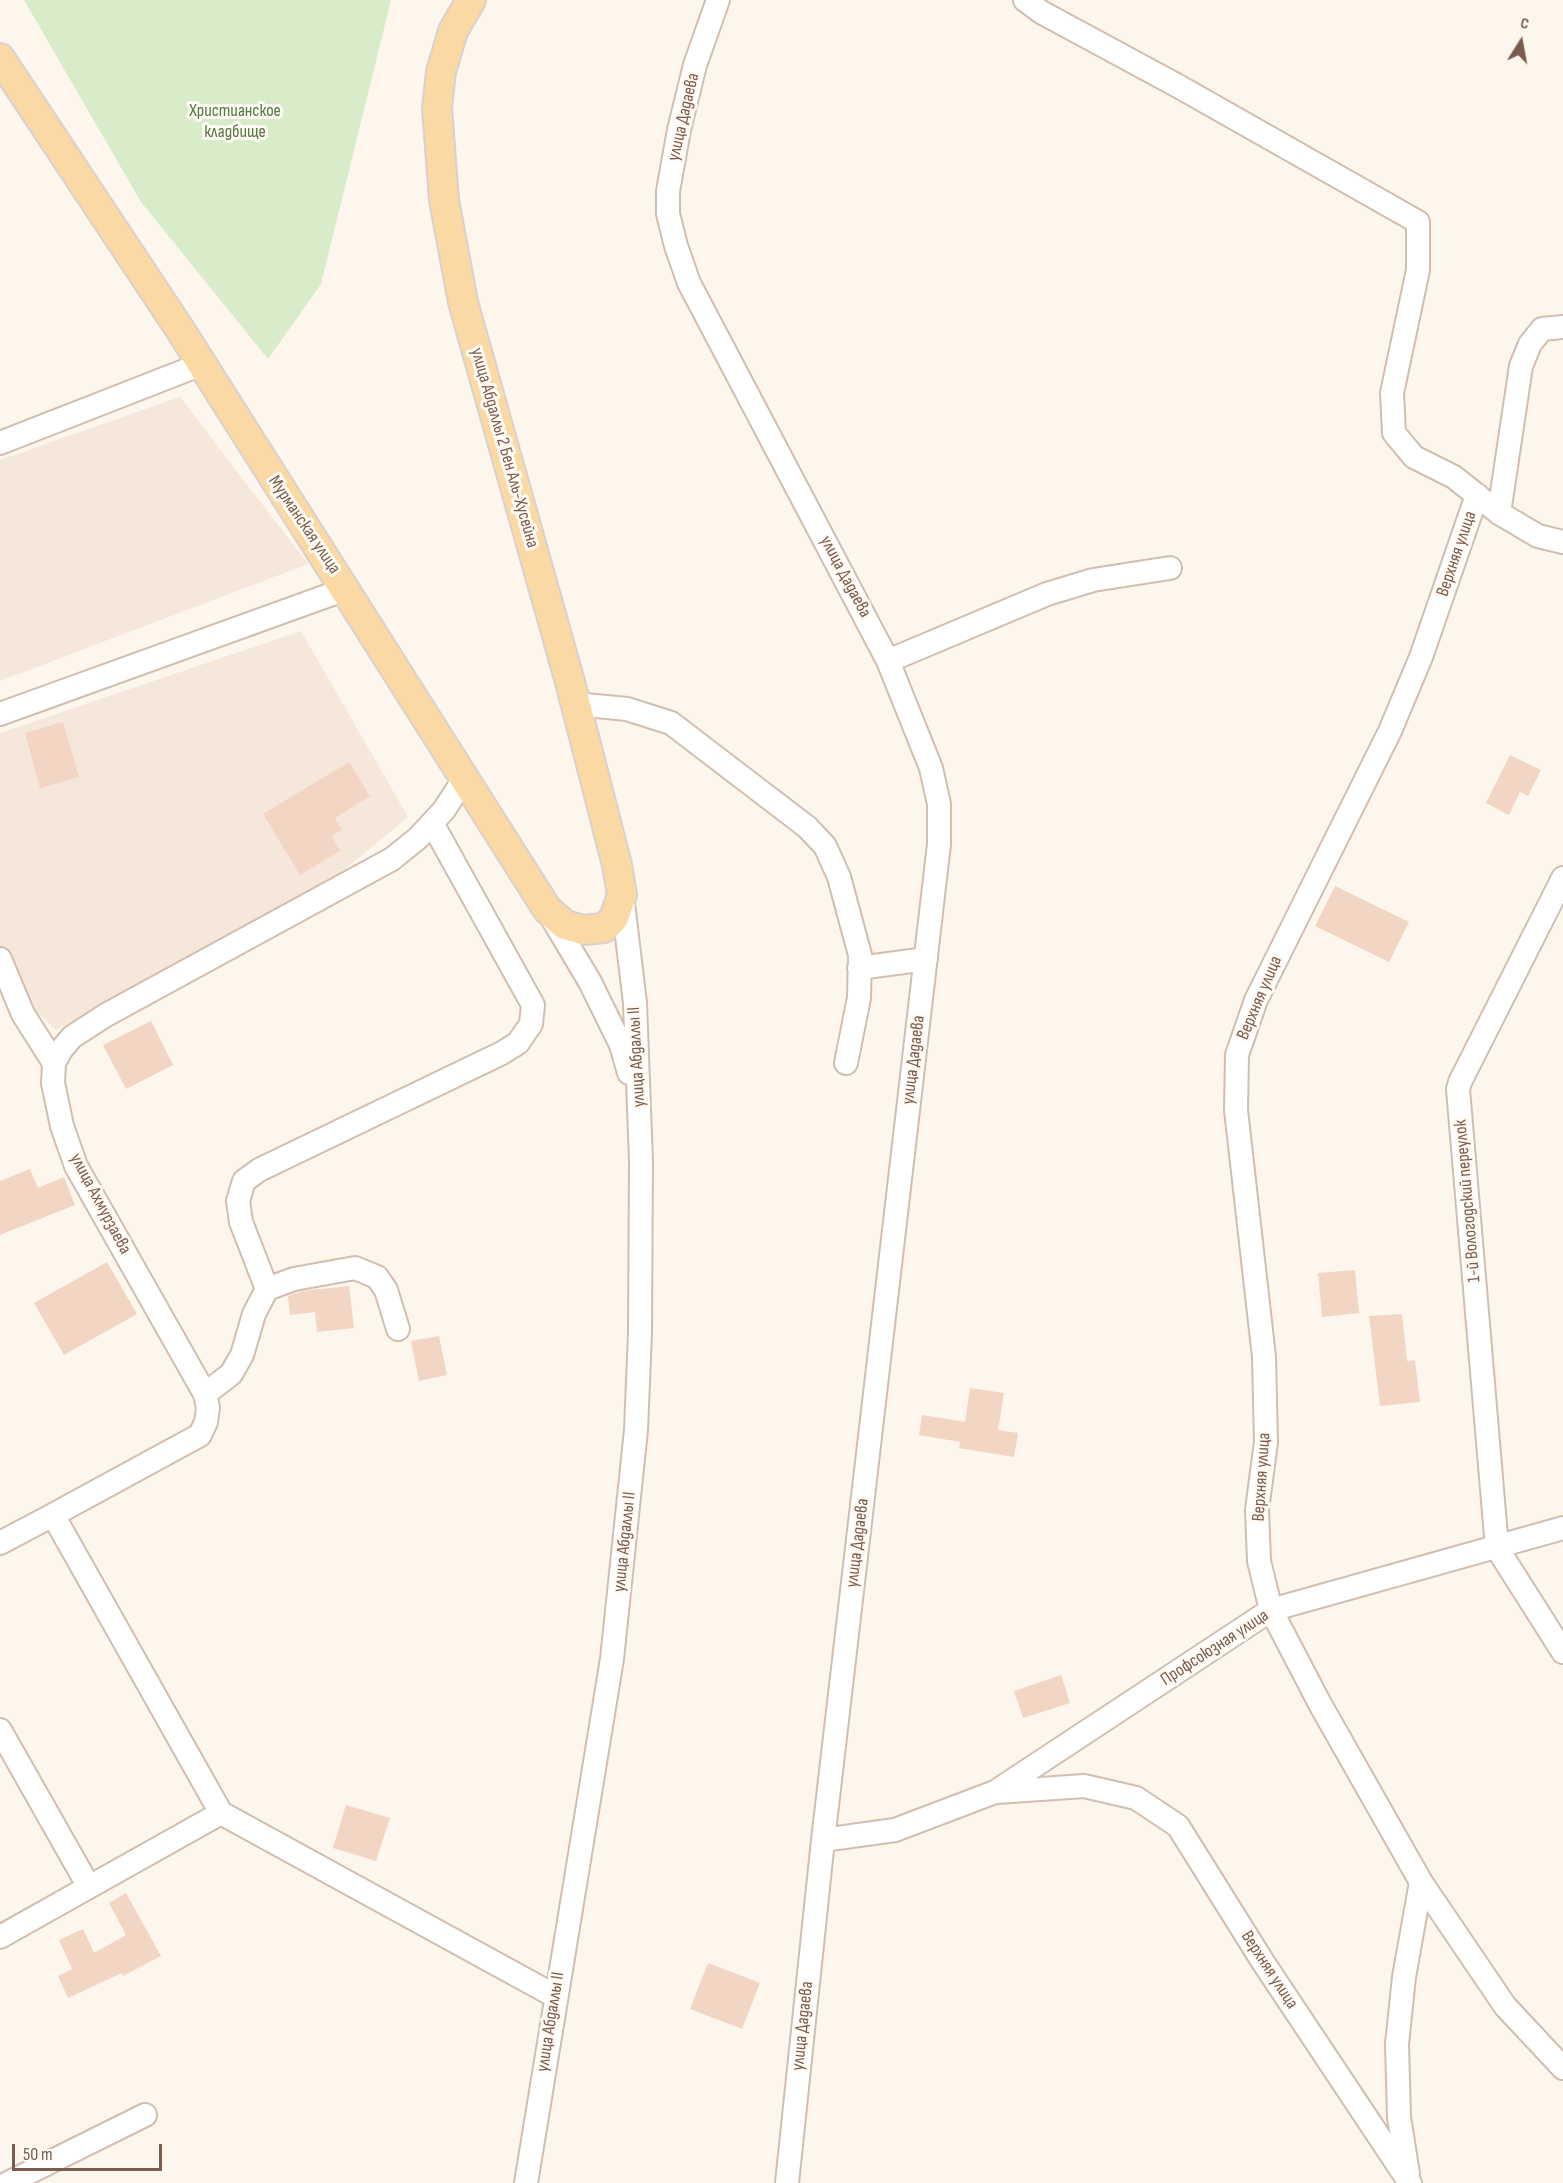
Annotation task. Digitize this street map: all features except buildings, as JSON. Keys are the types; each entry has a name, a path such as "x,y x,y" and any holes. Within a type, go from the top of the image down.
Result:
{"main road":[{"name":"улица Абдаллы 2 Бен Аль-Хусейна","path":"471,0 453,31 441,72 437,108 444,200 463,302 575,704 617,865 622,895"},
{"name":"Мурманская улица","path":"0,58 202,364 547,909 565,925 583,930 604,928 614,918 622,895"}],"street":[{"name":"улица Дадаева","path":"718,0 695,65 679,130 668,190 671,225 689,283 888,661 930,768 939,804 939,844 823,1840 787,2183"},
{"path":"1024,0 1041,12 1178,86 1418,222 1418,270 1392,393 1394,433 1414,457 1454,477 1499,513 1538,536 1563,542"},
{"path":"1499,513 1521,366 1530,344 1542,329 1563,327"},
{"path":"0,443 202,364"},
{"name":"Верхняя улица","path":"1477,495 1421,657 1390,731 1256,1000 1237,1054 1236,1110 1264,1357 1266,1442 1257,1510 1259,1561 1271,1610 1320,1704 1421,1882 1504,2006 1563,2068"},
{"path":"888,661 1047,594 1093,580 1170,568"},
{"path":"0,714 346,589"},
{"path":"575,704 627,709 671,723 807,826 825,846 839,877 860,955 859,998 846,1062"},
{"path":"0,959 23,1014 54,1063 72,1037 106,1015 392,859 444,810 464,779"},
{"path":"267,1289 241,1222 238,1201 244,1181 260,1170 502,1053 518,1043 531,1024 533,1005 432,823"},
{"name":"1-й Вологодский переулок","path":"1497,1548 1458,1087 1563,878"},
{"name":"улица Абдаллы II","path":"526,2183 612,1659 630,1496 640,1333 640,1109 635,1003 622,895"},
{"path":"547,909 590,982 621,1045 640,1109"},
{"path":"859,968 926,959"},
{"name":"улица Ахмурзаева","path":"54,1063 53,1083 57,1105 76,1167 205,1394"},
{"path":"0,1543 200,1435 207,1415 205,1394 231,1374 242,1355 254,1314 267,1289 294,1279 355,1268 377,1277 386,1290 398,1329"},
{"path":"53,1515 221,1813 555,1996"},
{"name":"Профсоюзная улица","path":"995,1792 1271,1610 1563,1528"},
{"path":"1497,1548 1563,1652"},
{"path":"0,1730 8,1764 89,1887"},
{"name":"Верхняя улица","path":"995,1792 1084,1786 1136,1798 1178,1826 1263,1962 1409,2182"},
{"path":"823,1840 895,1830 995,1792"},
{"path":"0,1937 221,1813"},
{"path":"1409,2182 1399,2117 1397,2044 1404,1977 1421,1882"},
{"path":"8,2183 144,2115"}],"shaded area":[{"path":"180,397 308,564 0,681 0,460"},
{"path":"301,631 408,817 337,876 56,1030 0,976 0,733"}],"green space":[{"name":"Христианское кладбище","path":"24,0 391,0 321,284 268,359 141,202"}]}
